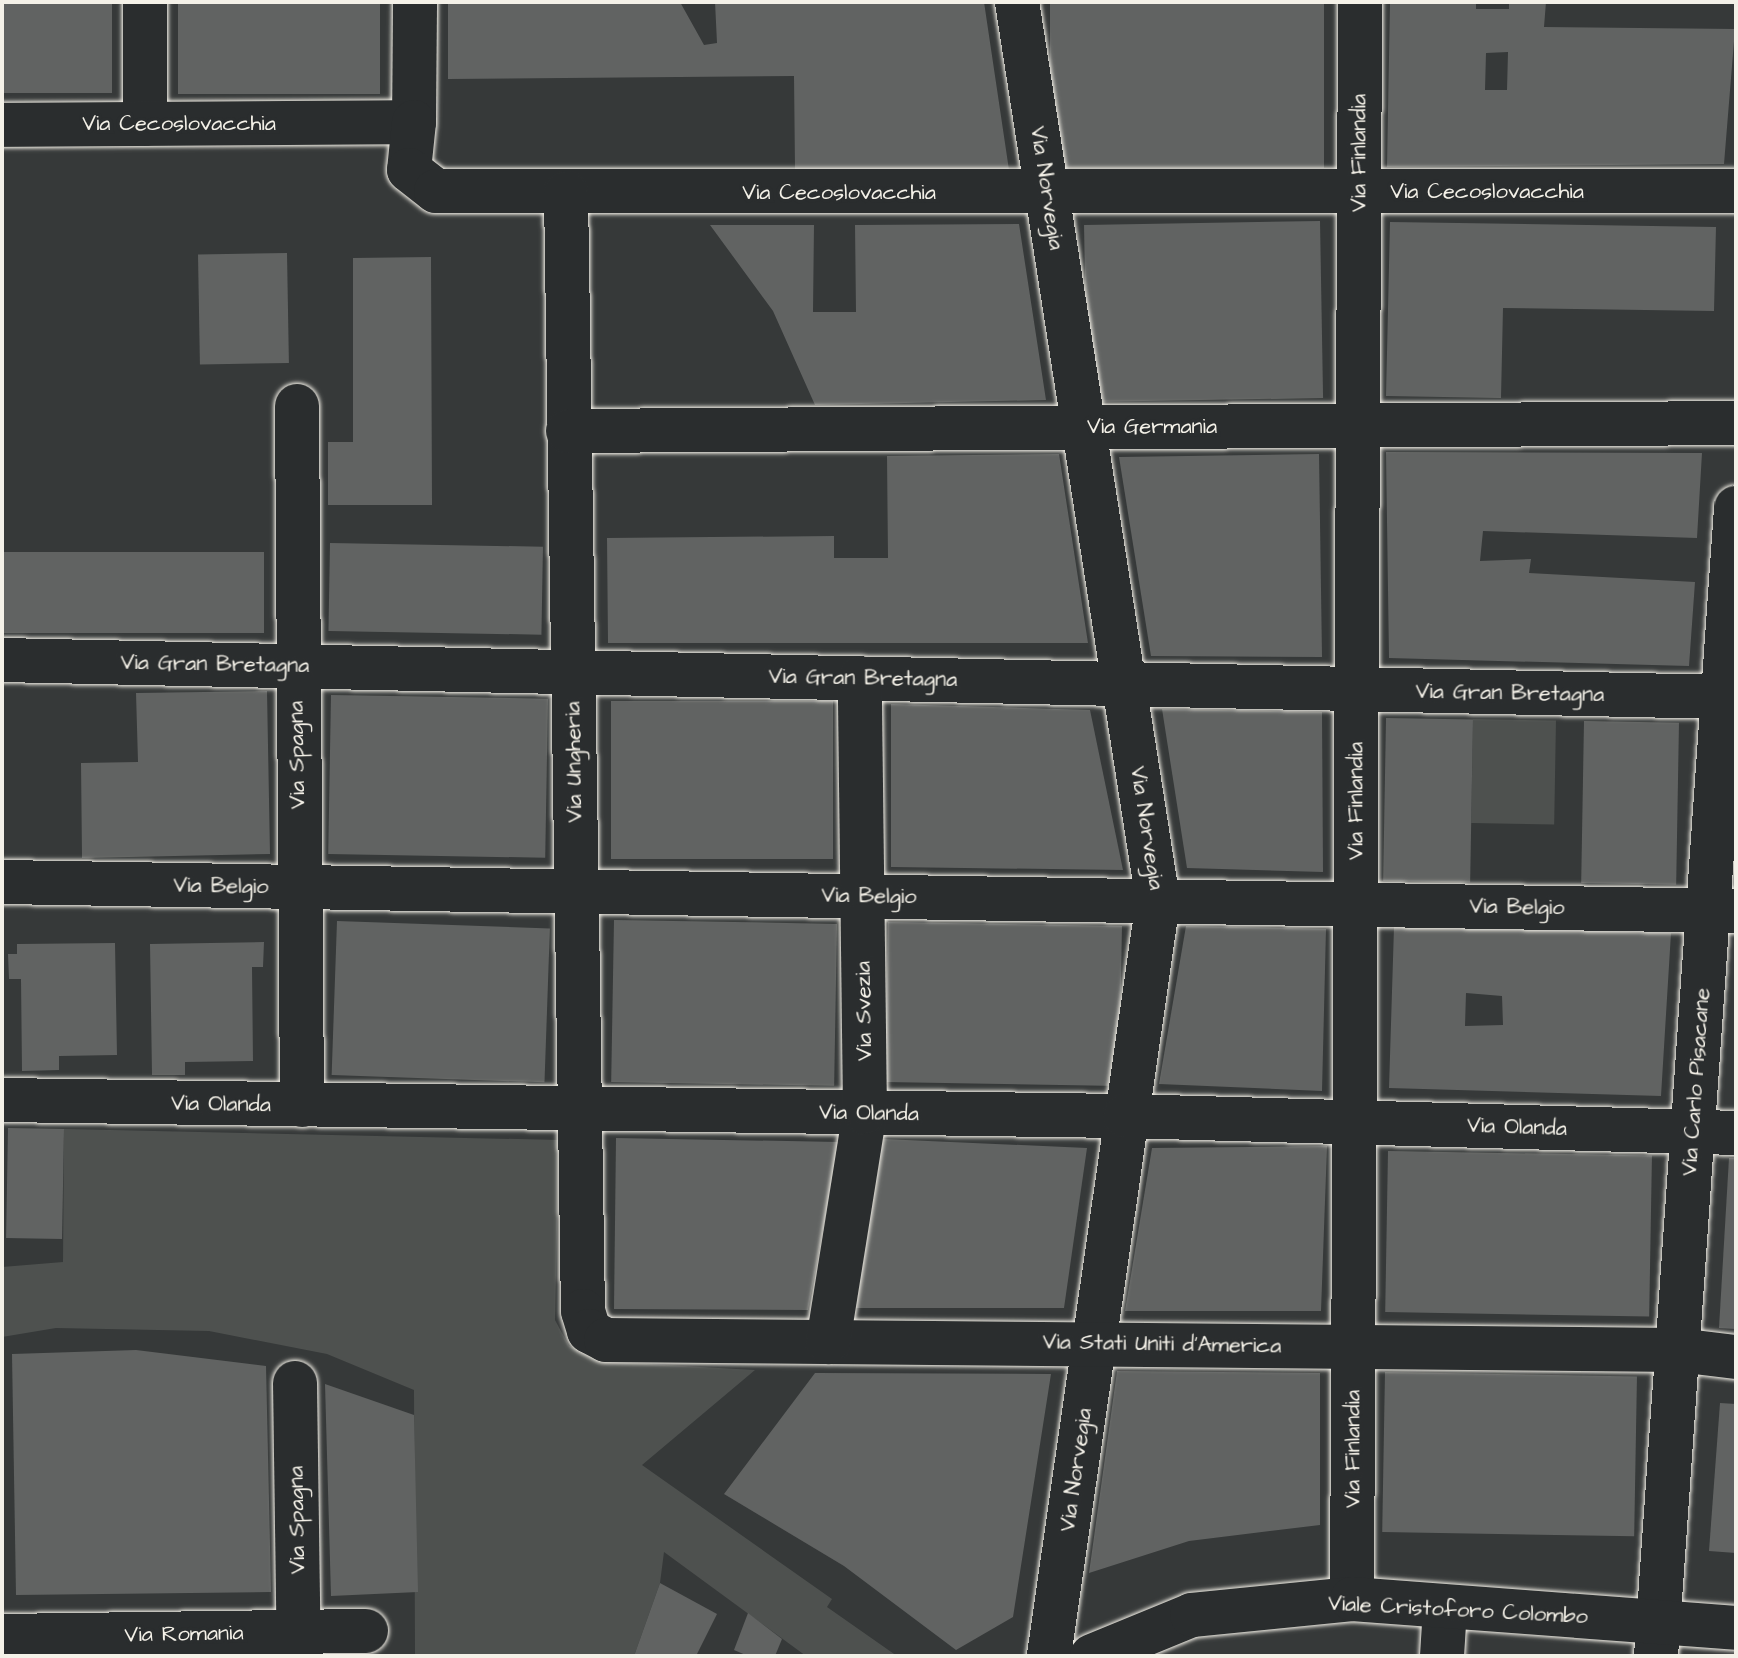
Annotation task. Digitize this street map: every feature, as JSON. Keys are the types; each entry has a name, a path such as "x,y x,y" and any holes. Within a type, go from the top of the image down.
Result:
{"street":[{"path":"145,2 145,124"},
{"path":"414,122 415,2"},
{"name":"Via Norvegia","path":"1017,2 1158,901 1049,1656"},
{"name":"Via Finlandia","path":"1352,1599 1360,2"},
{"name":"Via Cecoslovacchia","path":"2,125 414,122 409,170 436,191 1736,191"},
{"name":"Via Ungheria","path":"566,193 583,1311 589,1331"},
{"name":"Via Spagna","path":"297,406 295,666 302,1105"},
{"name":"Via Germania","path":"568,431 1736,423"},
{"name":"Via Carlo Pisacane","path":"1657,1639 1692,1132 1722,911 1723,697 1734,573 1736,508"},
{"name":"Via Gran Bretagna","path":"2,660 1723,697"},
{"name":"Via Svezia","path":"828,1342 865,1112 860,678"},
{"name":"Via Belgio","path":"2,882 1722,911"},
{"name":"Via Olanda","path":"2,1100 1125,1116 1736,1133"},
{"name":"Via Stati Uniti d'America","path":"589,1331 606,1340 1678,1350 1736,1357"},
{"name":"Via Spagna","path":"295,1383 298,1644"},
{"name":"Viale Cristoforo Colombo","path":"1092,1656 1192,1615 1352,1599 1445,1608 1657,1639 1736,1628"},
{"path":"1442,1656 1445,1608"},
{"name":"Via Romania","path":"2,1636 298,1644 366,1631"}],"shaded area":[{"path":"1473,719 1556,720 1554,824 1471,823"},
{"path":"64,1129 559,1140 555,1320 569,1346 610,1362 755,1370 642,1465 832,1599 827,1607 897,1656 806,1656 664,1552 660,1583 634,1656 415,1656 414,1390 327,1354 209,1331 56,1328 2,1337 2,1267 63,1262"}],"building":[{"path":"2,2 112,2 112,93 2,93"},
{"path":"178,2 380,2 380,94 178,94"},
{"path":"448,2 680,2 704,45 717,43 715,2 984,2 1009,170 795,169 794,76 448,79"},
{"path":"1050,2 1324,2 1324,168 1050,168"},
{"path":"1390,2 1476,2 1476,9 1509,9 1509,2 1546,2 1544,27 1735,29 1724,164 1387,167","holes":["1508,52 1507,90 1485,90 1486,53"]},
{"path":"1320,221 1323,398 1087,402 1084,225"},
{"path":"1390,222 1716,227 1714,311 1503,308 1501,398 1386,396"},
{"path":"1019,224 1046,400 815,405 773,311 710,225 814,225 813,312 856,312 855,225"},
{"path":"287,253 289,363 200,365 198,255"},
{"path":"431,257 432,505 328,505 328,442 353,442 353,258"},
{"path":"1386,452 1702,453 1697,538 1483,531 1480,561 1531,559 1529,573 1695,582 1689,666 1389,658"},
{"path":"1059,454 1088,643 608,643 607,538 834,536 834,558 888,558 887,456"},
{"path":"1319,454 1322,657 1151,656 1119,457"},
{"path":"330,543 543,547 541,635 328,631"},
{"path":"2,552 264,552 264,633 2,633"},
{"path":"267,691 270,854 82,858 81,763 138,762 136,693"},
{"path":"331,695 548,699 545,858 328,854"},
{"path":"611,701 833,701 833,859 611,859"},
{"path":"891,704 1090,710 1123,870 891,867"},
{"path":"1162,709 1322,712 1323,872 1187,868"},
{"path":"1386,718 1473,720 1470,882 1383,881"},
{"path":"1584,721 1679,723 1676,885 1581,883"},
{"path":"614,920 837,924 834,1086 611,1082"},
{"path":"337,921 550,928 544,1082 332,1075"},
{"path":"888,922 1122,926 1119,1086 885,1082"},
{"path":"1186,926 1326,929 1322,1091 1159,1084"},
{"path":"1394,927 1671,933 1661,1096 1389,1088","holes":["1466,993 1502,996 1503,1025 1465,1026"]},
{"path":"264,942 263,967 252,967 253,1061 185,1062 185,1075 152,1075 150,944"},
{"path":"115,943 117,1055 59,1056 59,1070 22,1071 21,979 9,979 8,954 17,954 17,944"},
{"path":"8,1128 64,1129 62,1239 6,1238"},
{"path":"616,1138 839,1142 808,1310 614,1309"},
{"path":"883,1139 1087,1148 1064,1308 856,1308"},
{"path":"1327,1146 1321,1311 1125,1311 1152,1148"},
{"path":"1388,1151 1652,1156 1649,1317 1385,1312"},
{"path":"1729,1158 1736,1158 1736,1329 1719,1328"},
{"path":"136,1350 266,1366 271,1592 16,1595 12,1354"},
{"path":"1117,1371 1320,1373 1320,1525 1189,1541 1089,1573"},
{"path":"1385,1372 1637,1376 1634,1536 1382,1532"},
{"path":"815,1373 1051,1374 1013,1617 956,1650 844,1566 724,1494"},
{"path":"325,1384 414,1415 418,1592 331,1596"},
{"path":"1720,1403 1736,1404 1736,1553 1709,1551"},
{"path":"660,1583 717,1614 696,1656 634,1656"},
{"path":"748,1613 782,1639 775,1656 748,1656 734,1650"}]}
